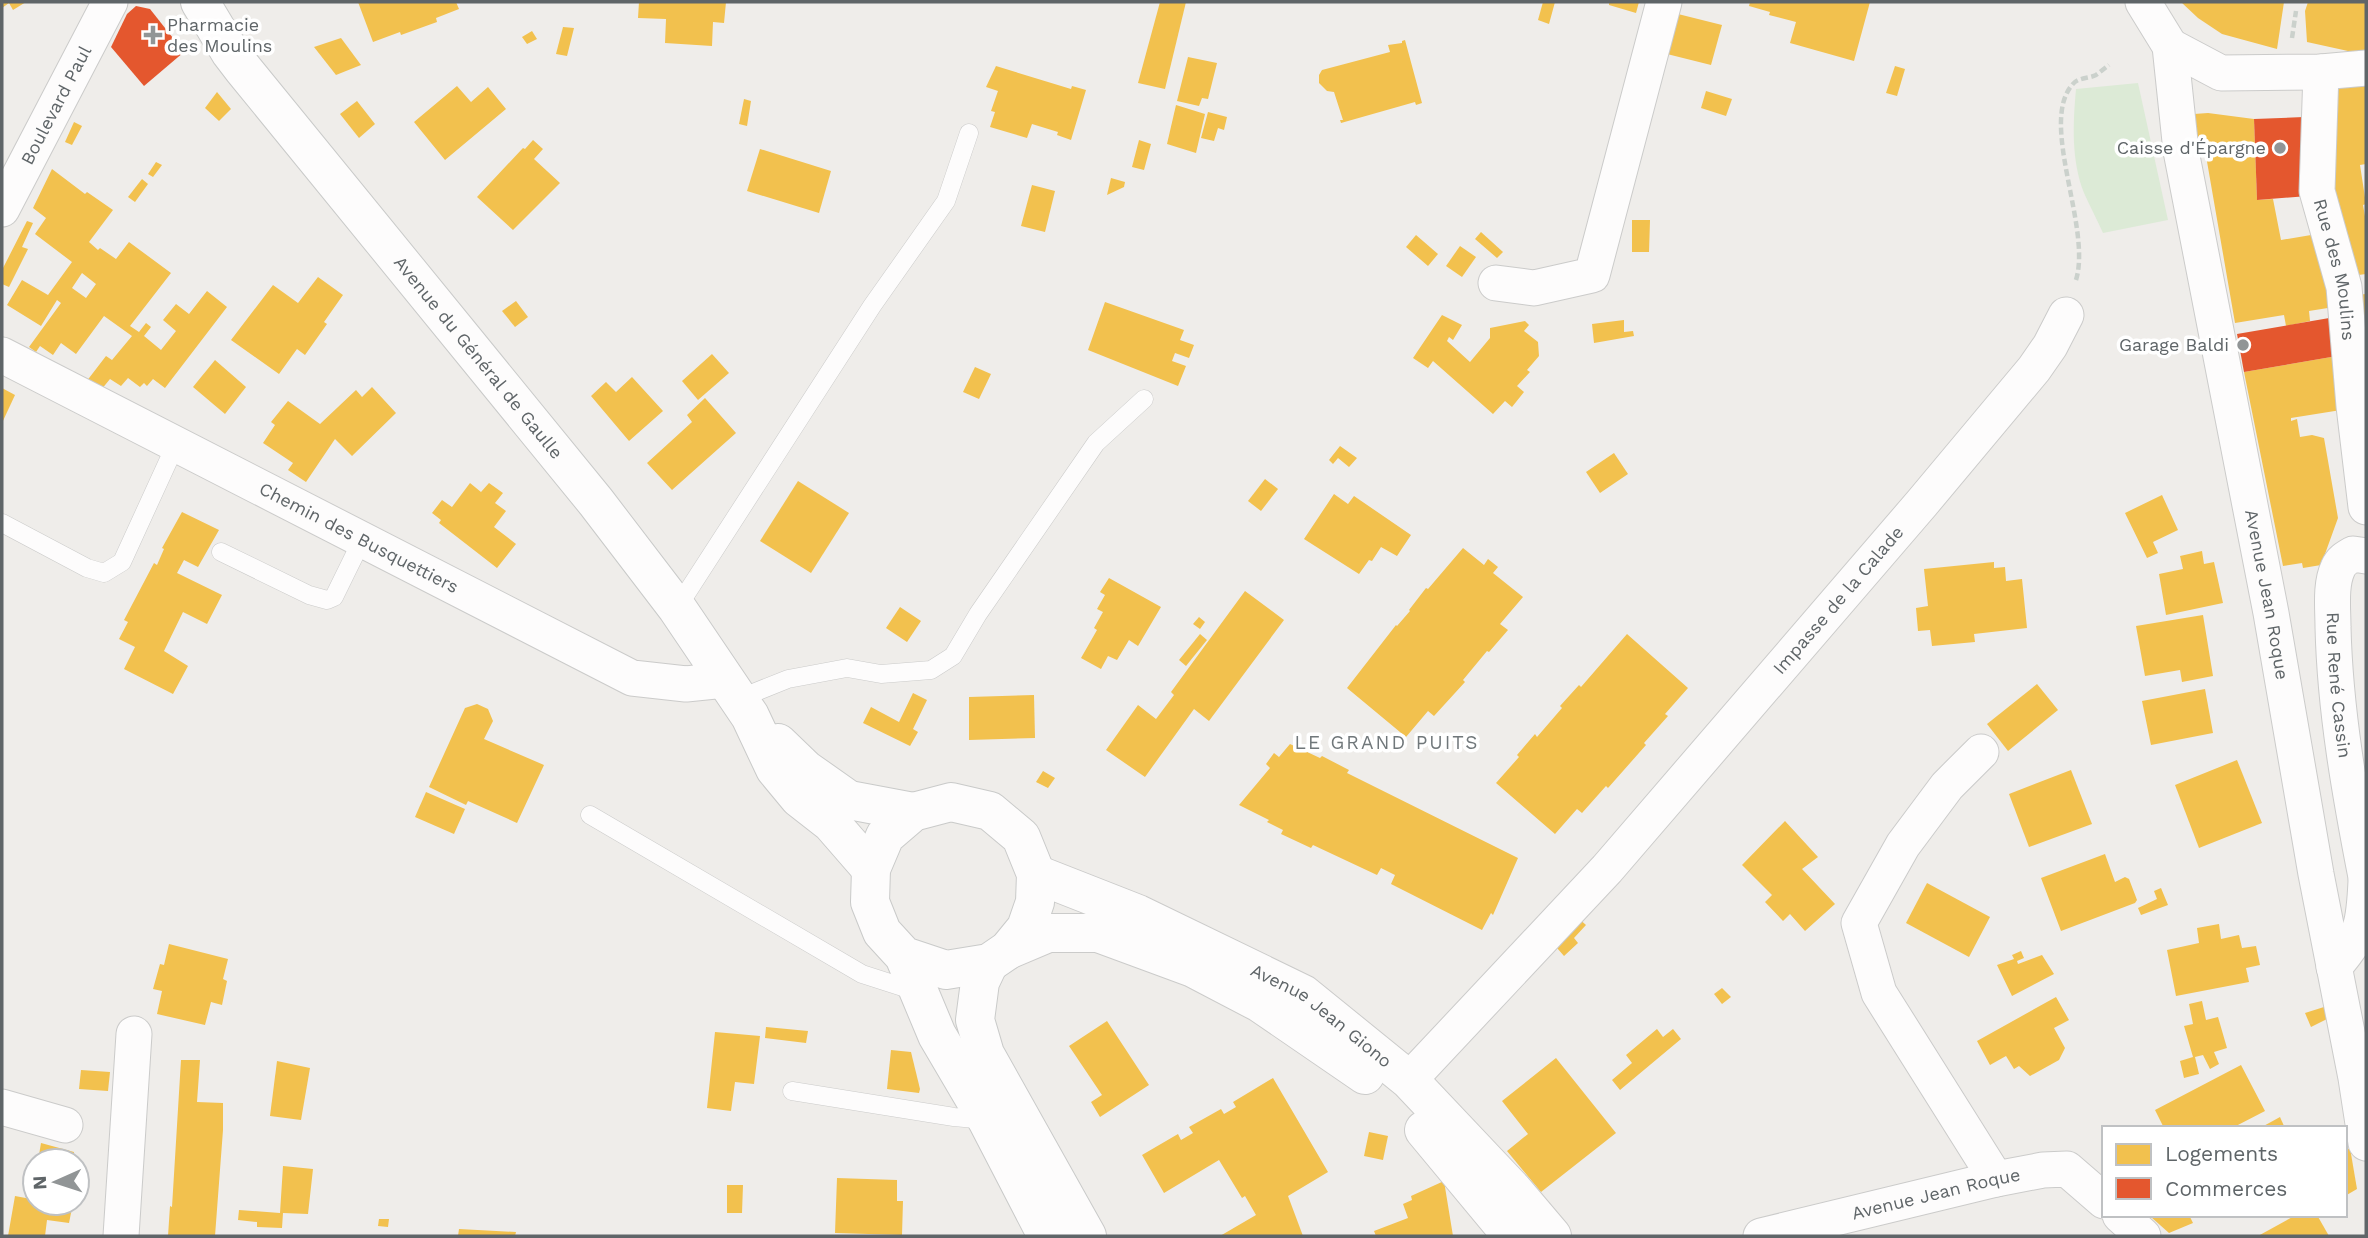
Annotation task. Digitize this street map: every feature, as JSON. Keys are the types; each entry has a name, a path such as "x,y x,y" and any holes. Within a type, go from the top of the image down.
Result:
{"main road":[{"name":"Avenue du Général de Gaulle","path":"200,2 230,52 596,502 677,608 738,698 775,769 799,798 831,823 870,869"},
{"name":"Avenue du Général de Gaulle","path":"738,698 805,769 849,800 913,812"},
{"path":"1047,1236 1005,1121 975,1020 980,982 999,956 1026,928 1035,902 1036,874 1021,837 990,811 951,802 913,812 885,836 870,869 870,902 882,932 904,956 937,1035 1005,1121 1087,1236"},
{"name":"Avenue Jean Giono","path":"1036,874 1138,914 1303,994 1409,1080 1513,1190 1552,1236"},
{"name":"Avenue Jean Giono","path":"999,956 1048,933 1098,933 1193,968 1259,1003 1383,1087 1426,1133 1512,1236"},
{"path":"904,956 946,970 999,956"}],"street":[{"name":"Boulevard Paul","path":"2,209 110,2"},
{"path":"1496,283 1534,288 1591,275 1664,2"},
{"path":"2143,2 2170,46 2221,73 2321,72 2366,68"},
{"name":"Avenue Jean Roque","path":"2170,46 2181,151 2236,424 2366,1143"},
{"name":"Rue des Moulins","path":"2321,72 2317,191 2355,286 2354,406 2366,507"},
{"name":"Impasse de la Calade","path":"1409,1080 1607,869 1930,493 2034,369 2066,315"},
{"name":"Chemin des Busquettiers","path":"2,355 632,678 686,684 738,698"},
{"name":"Rue René Cassin","path":"2334,967 2354,944 2364,917 2366,879 2354,816 2334,669 2333,594 2337,570 2342,561 2353,554 2366,556"},
{"path":"1981,752 1947,786 1903,845 1859,923 1879,993 1996,1179"},
{"path":"121,1236 134,1034"},
{"path":"2,1107 65,1125"},
{"name":"Avenue Jean Roque","path":"1761,1236 2043,1170 2067,1169 2102,1199"},
{"path":"2122,1217 2143,1236"}],"lane":[{"path":"677,608 872,306 946,201 970,134"},
{"path":"738,698 788,679 848,668 881,674 931,670 953,656 978,614 1096,443 1144,400"},
{"path":"2,523 87,568 104,573 122,562 176,444"},
{"path":"220,552 309,595 327,600 334,597 362,540"},
{"path":"590,815 862,974 919,992"},
{"path":"792,1091 954,1117 1005,1121"}],"path":[{"path":"2066,315 2078,273 2079,253 2061,136 2063,106 2069,87 2076,80 2094,76 2109,65"}],"green space":[{"path":"2138,83 2168,220 2103,233 2084,193 2077,168 2074,128 2076,89"}],"building: Logements":[{"path":"2,2 26,2 13,10 9,3 2,8"},
{"path":"358,2 456,2 459,9 436,18 437,22 373,42"},
{"path":"639,2 726,2 724,23 713,22 712,46 665,43 666,19 638,18"},
{"path":"1160,2 1186,2 1165,89 1138,83"},
{"path":"1543,2 1555,2 1549,24 1538,20"},
{"path":"1609,2 1639,2 1636,13 1609,5"},
{"path":"1750,2 1870,2 1854,61 1790,43 1796,22 1769,15 1770,12 1749,6"},
{"path":"2181,2 2284,2 2277,49 2222,34 2198,18"},
{"path":"2308,2 2366,2 2366,51 2347,54 2348,51 2307,42 2305,11"},
{"path":"1678,14 1722,25 1711,65 1667,54"},
{"path":"563,27 574,28 567,56 556,54"},
{"path":"532,31 537,39 527,44 522,37"},
{"path":"341,38 361,65 336,75 314,47"},
{"path":"1405,40 1422,103 1416,105 1415,102 1341,123 1340,120 1343,120 1334,92 1327,91 1319,83 1322,70 1390,52 1388,45"},
{"path":"1188,57 1217,63 1208,99 1202,98 1199,106 1177,101"},
{"path":"996,66 1071,89 1072,86 1086,90 1071,140 1057,135 1058,132 1032,124 1027,138 990,127 995,112 991,111 998,91 986,87"},
{"path":"1895,66 1905,69 1897,96 1886,93"},
{"path":"457,86 471,102 488,87 506,109 445,160 414,122"},
{"path":"2366,86 2366,164 2360,165 2366,204 2363,205 2366,222 2366,274 2351,276 2332,211 2332,88"},
{"path":"1706,91 1732,99 1726,116 1701,108"},
{"path":"217,92 231,109 219,121 205,108"},
{"path":"744,99 751,101 747,126 739,124"},
{"path":"357,101 375,124 359,138 340,114"},
{"path":"1176,105 1205,114 1196,153 1167,144"},
{"path":"1208,112 1227,117 1224,130 1218,128 1214,141 1201,138"},
{"path":"2208,113 2254,119 2257,200 2273,199 2281,240 2317,234 2334,307 2309,311 2310,321 2286,326 2284,315 2235,323 2205,150 2195,150 2194,114"},
{"path":"74,122 82,126 72,145 65,142"},
{"path":"533,140 543,149 534,159 560,183 513,230 477,197"},
{"path":"1139,140 1151,144 1144,170 1132,167"},
{"path":"760,149 831,171 819,213 747,191"},
{"path":"156,162 162,165 153,177 148,174"},
{"path":"52,169 85,194 87,192 113,210 89,242 98,250 100,248 116,259 129,242 171,273 130,326 139,332 146,323 151,327 144,336 161,350 176,331 163,320 176,304 189,314 207,291 227,307 165,388 153,379 147,386 144,383 140,387 128,378 121,386 110,379 101,390 86,382 106,356 112,360 132,336 104,316 76,354 61,343 53,355 40,346 36,352 29,347 61,303 57,300 41,326 7,305 22,280 48,295 72,262 35,234 46,218 33,208","holes":["82,273 96,284 86,298 72,288"]},
{"path":"1111,178 1125,182 1124,187 1107,195"},
{"path":"142,179 148,184 135,202 128,197"},
{"path":"1032,185 1055,191 1045,232 1021,226"},
{"path":"1632,220 1650,220 1649,252 1632,252"},
{"path":"27,221 33,223 22,247 28,249 9,287 2,284 2,270"},
{"path":"1481,232 1503,252 1497,258 1475,239"},
{"path":"1416,235 1438,254 1428,266 1406,247"},
{"path":"1460,246 1476,257 1462,277 1446,266"},
{"path":"318,277 343,295 305,355 297,349 279,374 231,340 273,285 298,303"},
{"path":"2366,294 2366,387 2356,295"},
{"path":"516,301 528,317 515,327 502,311"},
{"path":"1105,302 1184,330 1180,340 1194,345 1189,358 1175,353 1172,361 1186,366 1178,386 1088,350"},
{"path":"1442,315 1462,325 1453,340 1449,337 1447,341 1470,362 1490,338 1490,328 1525,321 1529,325 1524,331 1538,342 1539,356 1527,370 1530,372 1517,386 1524,392 1512,407 1505,401 1493,414 1433,361 1428,368 1413,358"},
{"path":"1624,320 1624,332 1633,331 1634,336 1594,343 1592,324"},
{"path":"712,354 729,373 698,400 682,381"},
{"path":"2337,356 2341,410 2291,418 2291,421 2297,419 2300,437 2312,435 2324,438 2338,518 2321,565 2303,568 2302,563 2283,566 2244,372"},
{"path":"215,360 246,387 225,414 193,387"},
{"path":"975,367 991,374 979,399 963,392"},
{"path":"632,377 663,411 629,441 591,396 606,382 616,392"},
{"path":"372,387 396,413 352,456 335,439 306,482 288,470 293,463 263,443 275,425 271,422 288,401 320,424 356,390 362,397"},
{"path":"2,388 15,395 2,423"},
{"path":"705,398 736,433 672,490 647,463 692,422 687,415"},
{"path":"1340,446 1357,458 1349,467 1338,458 1333,464 1329,460"},
{"path":"1614,453 1628,474 1600,493 1586,472"},
{"path":"1265,479 1278,489 1261,511 1248,501"},
{"path":"798,481 849,513 811,573 760,541"},
{"path":"470,483 481,492 489,483 503,493 495,503 506,511 494,527 516,544 497,568 439,523 441,520 432,513 442,500 452,507"},
{"path":"1334,494 1348,504 1354,496 1411,535 1397,556 1381,547 1359,574 1304,539"},
{"path":"2162,495 2178,530 2153,542 2158,553 2147,558 2125,513"},
{"path":"182,512 219,530 198,567 184,560 177,573 222,595 207,624 183,612 164,651 188,666 173,694 124,669 135,647 119,639 128,622 124,620 154,563 157,565 164,549 162,548"},
{"path":"1463,548 1484,565 1488,559 1498,567 1493,573 1523,597 1500,624 1508,630 1463,680 1465,682 1434,716 1428,711 1406,737 1347,688 1426,588 1428,589"},
{"path":"2202,551 2204,564 2214,562 2223,603 2166,615 2159,574 2183,569 2180,556"},
{"path":"1994,562 1994,568 2005,567 2006,581 2022,579 2027,628 1974,634 1975,642 1932,646 1930,630 1918,631 1916,608 1928,606 1924,569"},
{"path":"1109,578 1161,607 1138,646 1129,640 1117,660 1108,656 1101,669 1081,658 1097,630 1094,628 1103,612 1097,609 1105,595 1100,592"},
{"path":"1245,591 1284,620 1209,721 1194,709 1145,777 1106,750 1138,705 1156,719 1174,695 1171,692"},
{"path":"900,607 921,621 907,642 886,628"},
{"path":"2203,615 2213,676 2182,682 2180,670 2145,676 2136,626"},
{"path":"1199,617 1205,622 1200,629 1193,624"},
{"path":"1200,634 1207,640 1186,666 1179,660"},
{"path":"1627,634 1688,688 1665,714 1668,716 1644,743 1646,745 1608,788 1606,786 1582,813 1577,809 1555,834 1496,783 1535,734 1537,737 1562,708 1560,706 1579,685 1581,687"},
{"path":"2037,684 2058,710 2008,751 1987,724"},
{"path":"2205,689 2213,733 2151,745 2142,701"},
{"path":"913,693 927,700 913,729 918,732 910,746 863,723 871,707 899,722"},
{"path":"1034,695 1035,738 969,740 969,697"},
{"path":"477,704 488,709 493,721 484,739 544,765 517,823 468,801 466,805 429,787 465,708"},
{"path":"1290,744 1320,758 1322,756 1349,770 1347,773 1518,858 1493,915 1491,913 1482,930 1391,884 1395,875 1381,868 1377,875 1313,845 1311,848 1281,834 1283,830 1267,822 1269,820 1239,805 1270,768 1266,764 1274,753 1279,757"},
{"path":"2237,760 2262,823 2199,848 2175,785"},
{"path":"2071,770 2092,824 2029,847 2009,794"},
{"path":"1043,771 1055,778 1048,788 1036,782"},
{"path":"426,792 465,809 454,834 415,817"},
{"path":"1785,821 1818,857 1802,869 1835,904 1805,931 1790,914 1783,921 1765,902 1772,895 1742,865"},
{"path":"2105,854 2115,882 2125,877 2129,879 2137,900 2061,931 2041,878"},
{"path":"1927,883 1990,917 1969,957 1906,923"},
{"path":"2161,888 2168,905 2141,915 2138,908 2157,899 2154,891"},
{"path":"1577,917 1586,925 1574,938 1578,943 1564,956 1551,941"},
{"path":"2219,924 2221,939 2239,935 2242,948 2256,946 2260,965 2246,968 2249,982 2176,996 2167,950 2199,943 2197,928"},
{"path":"169,944 228,959 223,979 227,981 222,1005 211,1002 205,1025 157,1014 162,991 153,989 160,964 164,965"},
{"path":"2021,951 2024,958 2017,961 2018,964 2042,955 2054,974 2012,996 1997,965 2014,959 2012,955"},
{"path":"1722,988 1731,997 1722,1004 1714,994"},
{"path":"2056,997 2069,1020 2054,1028 2065,1048 2059,1060 2030,1076 2019,1066 2014,1069 2006,1056 1990,1065 1977,1041"},
{"path":"2202,1001 2206,1020 2218,1017 2227,1048 2214,1052 2219,1064 2210,1069 2203,1055 2195,1057 2199,1074 2184,1078 2180,1061 2193,1057 2184,1026 2193,1024 2189,1004"},
{"path":"2324,1007 2327,1019 2311,1027 2305,1013"},
{"path":"1107,1021 1149,1085 1100,1117 1091,1102 1102,1095 1069,1046"},
{"path":"766,1027 808,1031 806,1043 765,1038"},
{"path":"1657,1029 1663,1037 1673,1029 1681,1039 1620,1090 1612,1080 1632,1063 1626,1055"},
{"path":"715,1032 760,1036 754,1084 735,1082 731,1111 707,1108"},
{"path":"891,1050 911,1052 919,1093 887,1089"},
{"path":"1556,1058 1616,1133 1541,1192 1507,1151 1528,1134 1502,1101"},
{"path":"181,1060 200,1060 197,1102 223,1103 215,1236 168,1236"},
{"path":"277,1061 310,1068 301,1120 270,1116"},
{"path":"2241,1065 2265,1111 2236,1126 2163,1126 2155,1110"},
{"path":"81,1070 110,1072 108,1091 79,1089"},
{"path":"1273,1078 1328,1172 1288,1196 1303,1236 1220,1236 1256,1215 1245,1196 1242,1198 1219,1160 1164,1193 1142,1155 1178,1134 1181,1140 1193,1133 1189,1127 1221,1109 1224,1114 1236,1107 1233,1102"},
{"path":"2280,1117 2284,1126 2264,1126"},
{"path":"1369,1132 1388,1136 1383,1160 1364,1156"},
{"path":"41,1143 56,1147 40,1147"},
{"path":"2350,1148 2357,1189 2347,1195 2347,1150"},
{"path":"283,1166 313,1169 308,1214 283,1213 282,1228 257,1227 257,1222 238,1220 239,1210 280,1213"},
{"path":"837,1178 897,1180 897,1201 903,1201 902,1235 835,1233"},
{"path":"1444,1181 1453,1236 1376,1236 1374,1231 1408,1218 1403,1204 1412,1200 1411,1196"},
{"path":"727,1185 743,1185 742,1213 727,1213"},
{"path":"15,1196 21,1197 21,1217 70,1217 69,1223 47,1220 45,1236 8,1236"},
{"path":"2151,1217 2190,1217 2193,1223 2169,1233"},
{"path":"2292,1217 2318,1217 2329,1236 2258,1236"},
{"path":"379,1219 389,1219 388,1227 378,1226"},
{"path":"459,1229 516,1232 515,1236 458,1236"}],"building: Commerces":[{"path":"136,6 150,9 184,52 144,86 111,47 127,14"},
{"name":"Caisse d'Épargne","path":"2304,117 2308,196 2257,200 2254,119"},
{"path":"2335,317 2337,356 2244,372 2237,334"}],"place":[{"name":"Pharmacie des Moulins","path":"153,35"},
{"name":"Caisse d'Épargne","path":"2280,148"},
{"name":"Garage Baldi","path":"2243,345"}],"district":[{"name":"LE GRAND PUITS","path":"1387,742"}]}
